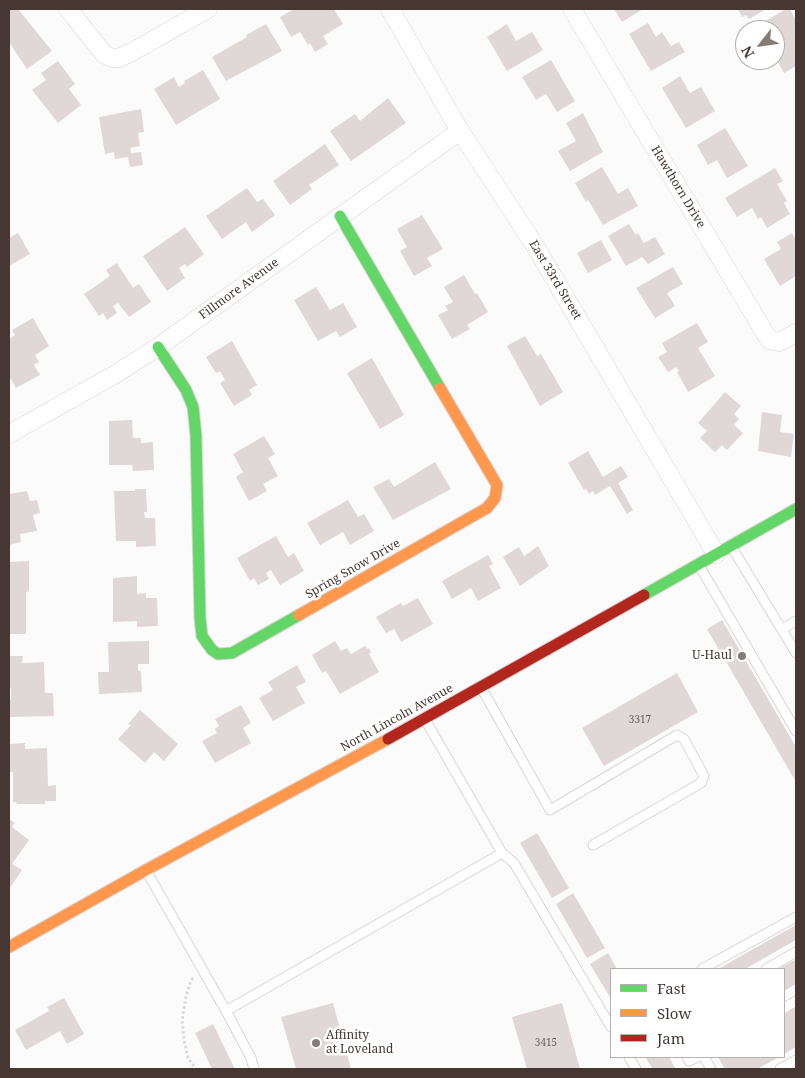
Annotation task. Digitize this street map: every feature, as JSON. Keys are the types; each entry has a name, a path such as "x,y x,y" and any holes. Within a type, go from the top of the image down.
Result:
{"street":[{"path":"68,9 104,54 112,58 120,58 130,53 208,9"},
{"name":"East 33rd Street","path":"390,9 460,131 534,244 716,554"},
{"name":"Hawthorn Drive","path":"572,9 769,340 779,342 796,333"},
{"name":"Fillmore Avenue","path":"9,434 114,375 158,346 460,131"},
{"name":"Spring Snow Drive","path":"158,346 186,390 193,407 196,436 200,618 202,636 212,650 218,654 232,653 487,508 495,498 497,485 340,216"},
{"name":"North Lincoln Avenue","path":"9,947 481,687 796,509"}],"lane":[{"path":"731,546 796,653"},
{"path":"698,564 796,731"},
{"path":"782,629 796,621"},
{"path":"481,687 550,810 677,735 684,738 704,776 700,783 593,845"},
{"path":"425,718 502,853 514,863 610,1025"},
{"path":"226,1011 502,853"},
{"path":"146,870 226,1011 251,1058 254,1069"},
{"path":"704,968 796,917"},
{"path":"768,968 796,952"},
{"path":"785,1007 796,1001"},
{"path":"630,1058 636,1069"},
{"path":"705,1058 711,1069"},
{"path":"780,1069 796,1060"}],"path":[{"path":"196,1069 188,1058 182,1020 190,980 203,970"}],"building":[{"path":"9,9 18,9 52,51 27,69 9,42"},
{"path":"294,9 334,9 343,24 323,36 328,44 315,52 300,32 291,37 280,17"},
{"path":"614,9 643,9 622,22"},
{"path":"738,9 766,9 749,19 746,15 742,17"},
{"path":"786,9 790,9 796,20 796,66 784,73 782,70 785,70 785,20 767,20"},
{"path":"648,23 656,37 662,32 671,46 679,42 685,52 651,71 629,34"},
{"path":"266,24 282,51 226,81 212,57"},
{"path":"507,24 516,41 532,32 543,50 507,71 487,37"},
{"path":"551,60 575,101 557,112 546,94 536,100 522,77"},
{"path":"58,61 75,84 69,89 81,105 58,123 32,90 46,80 41,73"},
{"path":"203,70 220,99 176,125 154,89 174,77 179,87 185,83 184,81"},
{"path":"680,76 690,93 701,87 715,111 686,128 662,88"},
{"path":"388,98 406,123 351,161 330,131 355,114 360,121"},
{"path":"141,109 144,132 138,133 140,146 130,148 131,153 141,152 143,165 130,167 128,157 115,159 114,152 105,154 99,117"},
{"path":"583,113 603,152 570,171 558,151 576,141 566,123"},
{"path":"725,128 748,166 727,178 717,160 708,165 697,145"},
{"path":"325,144 339,165 309,185 312,189 290,205 273,181"},
{"path":"602,167 618,194 628,188 638,206 603,225 575,183"},
{"path":"775,168 783,181 777,184 787,201 784,203 790,214 767,228 761,217 758,219 752,208 737,217 725,198"},
{"path":"247,188 257,202 263,199 275,215 252,232 246,222 222,239 206,216"},
{"path":"422,215 443,249 427,258 432,266 414,276 400,251 407,247 397,229"},
{"path":"629,224 644,243 655,237 665,254 648,264 642,257 626,266 608,236"},
{"path":"185,227 204,254 187,267 185,264 179,268 185,278 167,291 143,256"},
{"path":"18,233 30,254 9,266 9,238"},
{"path":"792,233 796,240 796,276 780,286 764,259 781,249 777,242"},
{"path":"601,240 612,260 588,273 577,253"},
{"path":"117,263 133,288 139,284 151,302 129,317 118,303 113,306 117,313 107,320 103,313 99,316 84,294 110,276 106,270"},
{"path":"673,267 683,284 667,293 675,306 655,318 636,288"},
{"path":"464,275 488,312 467,325 470,329 452,339 438,315 448,310 445,306 453,302 444,287"},
{"path":"316,287 330,310 343,303 357,327 340,337 336,331 318,341 294,300"},
{"path":"33,318 49,346 35,355 39,362 34,365 40,375 16,388 9,376 9,339 15,335 12,330"},
{"path":"697,323 708,342 698,348 715,376 688,392 676,367 668,372 658,357 667,352 662,343"},
{"path":"525,336 537,356 541,354 563,392 540,406 507,346"},
{"path":"232,341 257,385 249,390 252,395 234,406 220,383 225,380 220,371 216,373 206,357"},
{"path":"372,358 404,415 380,429 347,373"},
{"path":"725,392 741,406 734,414 739,419 734,425 743,433 727,450 722,445 715,452 700,438 707,431 698,423"},
{"path":"762,412 782,415 780,432 794,434 791,457 758,451"},
{"path":"132,420 133,438 141,438 141,443 153,442 154,470 133,471 132,465 109,465 109,421"},
{"path":"264,436 275,454 268,458 278,476 263,484 267,491 249,501 236,477 243,472 233,454"},
{"path":"588,451 603,477 621,466 628,477 618,483 633,510 627,514 610,486 595,495 593,491 589,494 586,489 584,490 568,463"},
{"path":"435,462 451,489 393,520 373,487 389,479 394,487"},
{"path":"135,489 146,489 147,512 144,512 145,518 155,518 156,546 136,547 136,541 116,541 114,491 135,491"},
{"path":"27,491 30,501 37,500 40,513 33,515 37,531 20,534 21,542 9,545 9,494"},
{"path":"348,500 358,517 364,514 374,531 350,545 343,532 320,545 307,523"},
{"path":"276,536 288,557 294,553 304,571 280,585 271,570 266,573 269,579 258,585 254,578 250,581 237,558"},
{"path":"538,546 549,566 520,586 503,557 519,547 524,556"},
{"path":"488,555 493,564 489,566 501,588 478,601 471,588 452,599 442,581"},
{"path":"29,561 29,591 26,592 26,634 9,634 9,562"},
{"path":"137,576 137,594 146,593 146,598 157,598 158,626 137,627 137,621 113,622 113,578"},
{"path":"418,598 433,624 401,642 394,629 386,633 376,617 401,603 403,606"},
{"path":"722,620 796,747 796,782 707,629"},
{"path":"149,641 149,664 138,664 138,671 141,671 142,692 99,694 98,672 109,672 108,642"},
{"path":"335,641 341,651 347,648 351,654 365,646 367,649 369,648 371,653 369,654 379,672 340,694 326,671 322,673 312,655"},
{"path":"9,656 23,656 22,663 44,662 45,693 53,693 54,716 10,717"},
{"path":"297,665 306,682 296,687 305,703 273,721 259,698 273,690 268,682"},
{"path":"677,673 698,712 604,766 582,728"},
{"path":"241,705 251,723 243,728 251,743 215,763 202,741 217,733 215,729 219,726 215,719"},
{"path":"140,710 178,744 164,761 154,752 145,763 118,739 131,725 128,724"},
{"path":"25,743 25,749 47,748 48,786 56,785 56,801 45,801 45,804 17,804 13,802 13,772 9,772 9,744"},
{"path":"9,819 15,823 12,827 29,840 12,864 22,870 9,889"},
{"path":"537,833 569,888 552,898 520,843"},
{"path":"573,893 605,948 587,958 556,904"},
{"path":"796,925 796,940 747,968 720,968"},
{"path":"608,953 616,968 610,968 610,997 590,964"},
{"path":"796,959 796,984 785,990 785,968 780,968"},
{"path":"64,998 84,1034 67,1044 60,1031 26,1050 15,1030 49,1011 47,1007"},
{"name":"Affinity at Loveland","path":"333,1003 351,1069 296,1069 281,1017"},
{"path":"562,1003 580,1069 527,1069 512,1017"},
{"path":"796,1007 796,1047 785,1053 785,1013"},
{"path":"213,1024 235,1069 212,1069 195,1033"},
{"path":"646,1058 670,1058 675,1068 673,1069 653,1069"},
{"path":"719,1058 777,1058 757,1069 725,1069"}],"traffic: fast":[{"path":"340,216 440,388"},
{"path":"158,347 186,390 193,407 196,436 202,636 212,650 218,654 232,653 299,615"},
{"path":"644,595 796,509"}],"traffic: slow":[{"path":"299,615 487,508 495,498 497,485 440,388"},
{"path":"9,947 146,870 388,739"}],"traffic: jam":[{"path":"388,739 644,595"}],"place":[{"name":"U-Haul","path":"742,656"},
{"name":"Affinity at Loveland","path":"316,1043"}]}
